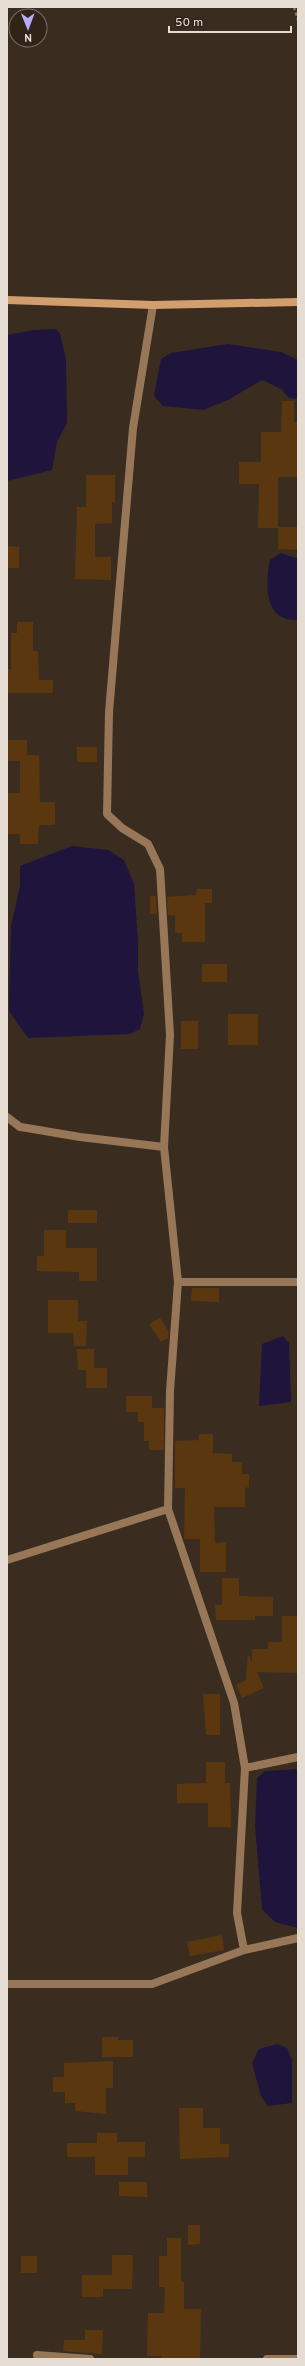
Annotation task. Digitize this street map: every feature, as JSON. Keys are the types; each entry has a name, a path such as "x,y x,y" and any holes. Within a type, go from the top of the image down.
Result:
{"main road":[{"path":"7,300 153,305 298,302"}],"street":[{"path":"153,305 133,428 109,712 107,814 122,828 148,844 160,869 170,1035 164,1146 178,1282 170,1391 168,1509 234,1703 245,1768 236,1913 244,1950"},
{"path":"7,1117 20,1127 80,1138 164,1146"},
{"path":"178,1282 298,1282"},
{"path":"7,1560 168,1509"},
{"path":"245,1768 298,1757"},
{"path":"7,1984 152,1984 244,1950 298,1938"},
{"path":"37,2355 90,2359"},
{"path":"267,2359 298,2359"}],"path":[{"path":"294,7 298,20"}],"shaded area":[{"path":"56,329 60,334 66,359 67,423 57,442 52,470 7,481 7,335 33,330"},
{"path":"228,344 281,352 298,360 298,399 289,398 281,389 262,380 228,400 203,410 163,406 154,396 161,359 171,353"},
{"path":"281,553 298,559 298,620 287,619 279,615 269,600 267,580 270,560"},
{"path":"72,846 108,850 124,860 134,884 138,942 138,971 144,1014 140,1029 130,1034 28,1038 9,1011 11,926 20,886 20,866"},
{"path":"283,1336 289,1343 291,1402 259,1406 262,1344"},
{"path":"298,1769 298,1928 275,1922 262,1909 255,1826 257,1778 265,1771"},
{"path":"277,2044 287,2048 292,2060 292,2103 268,2106 261,2096 252,2063 259,2049"}],"building":[{"path":"282,401 294,401 294,422 298,422 298,477 278,477 278,527 298,527 298,550 278,549 278,528 258,528 259,484 239,484 239,462 261,462 261,432 281,432"},
{"path":"86,475 115,475 115,502 112,502 112,523 95,524 95,557 111,557 111,580 75,579 77,507 86,507"},
{"path":"7,546 19,547 19,568 7,568"},
{"path":"17,622 33,622 33,651 38,651 39,680 53,680 53,693 7,693 7,669 11,669 11,633 17,633"},
{"path":"7,740 27,740 27,755 39,755 40,802 55,802 55,825 39,825 38,844 20,844 20,834 7,834 7,793 20,793 20,761 7,761"},
{"path":"77,747 97,747 97,762 77,762"},
{"path":"197,889 212,889 212,903 205,903 205,942 182,942 182,933 175,933 175,915 168,915 167,897 196,895"},
{"path":"150,896 156,896 157,914 150,914"},
{"path":"202,964 227,964 227,982 202,982"},
{"path":"228,1014 258,1014 258,1045 228,1045"},
{"path":"181,1021 198,1021 198,1049 181,1049"},
{"path":"68,1210 97,1210 97,1223 68,1223"},
{"path":"44,1230 66,1230 66,1248 97,1248 97,1281 79,1281 79,1272 37,1271 37,1256 44,1256"},
{"path":"192,1288 219,1288 219,1302 191,1301"},
{"path":"48,1300 78,1300 78,1321 87,1321 86,1346 74,1346 73,1333 48,1333"},
{"path":"160,1318 169,1332 168,1338 161,1342 149,1324"},
{"path":"77,1349 94,1349 94,1368 107,1368 107,1388 86,1388 86,1370 78,1370"},
{"path":"126,1396 152,1396 152,1408 164,1408 164,1450 149,1450 149,1441 144,1441 144,1422 138,1422 138,1412 126,1412"},
{"path":"199,1434 213,1434 213,1453 232,1454 232,1462 242,1462 242,1474 249,1474 249,1487 245,1488 245,1507 214,1507 215,1543 226,1542 226,1572 200,1572 200,1539 184,1539 185,1488 175,1488 175,1441 199,1440"},
{"path":"222,1578 239,1578 239,1596 273,1597 273,1616 255,1616 255,1620 216,1620 215,1605 222,1605"},
{"path":"282,1616 298,1616 298,1673 257,1672 264,1688 242,1698 236,1685 246,1680 248,1654 252,1663 252,1649 268,1649 268,1642 282,1642"},
{"path":"203,1694 220,1694 220,1735 206,1735"},
{"path":"206,1762 225,1762 225,1783 230,1783 231,1827 208,1827 208,1803 177,1803 177,1784 206,1783"},
{"path":"222,1935 224,1950 190,1956 187,1942"},
{"path":"102,2037 118,2037 118,2040 133,2040 133,2057 102,2057"},
{"path":"113,2061 113,2088 106,2088 106,2114 75,2111 75,2103 65,2103 65,2092 53,2092 53,2077 64,2077 64,2063"},
{"path":"179,2108 203,2108 203,2128 220,2128 220,2144 229,2144 229,2157 180,2159"},
{"path":"97,2133 117,2133 117,2142 145,2142 145,2157 128,2157 128,2175 95,2175 95,2157 67,2157 67,2143 97,2143"},
{"path":"119,2182 147,2182 147,2197 119,2196"},
{"path":"188,2225 200,2225 200,2244 188,2245"},
{"path":"167,2238 181,2238 181,2282 184,2282 184,2309 201,2309 200,2359 161,2359 161,2356 147,2356 148,2313 164,2313 165,2287 159,2287 159,2256 167,2256"},
{"path":"112,2255 133,2255 132,2289 103,2289 103,2297 82,2297 82,2275 112,2275"},
{"path":"21,2256 37,2256 37,2273 21,2273"},
{"path":"85,2330 103,2330 102,2354 63,2351 64,2340 85,2340"}]}
